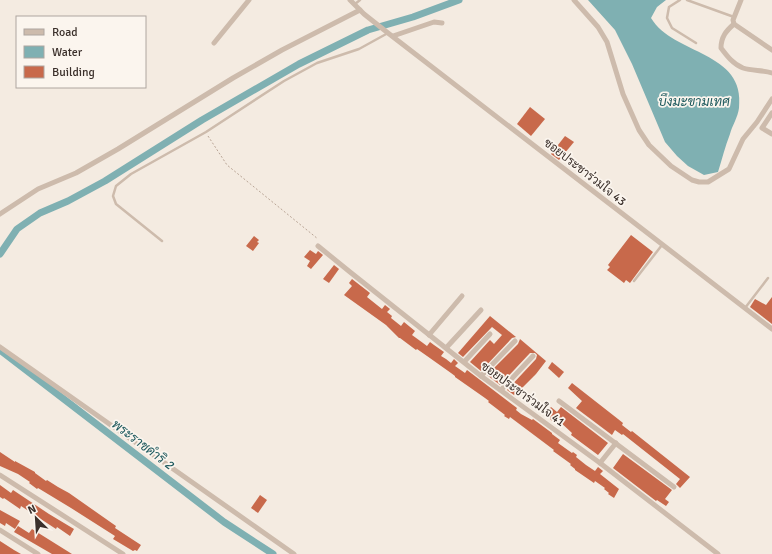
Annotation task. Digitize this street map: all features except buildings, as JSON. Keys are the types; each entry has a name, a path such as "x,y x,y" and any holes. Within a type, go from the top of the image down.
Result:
{"street":[{"path":"214,43 249,0"},
{"name":"ซอยประชาร่วมใจ 43","path":"350,0 362,12 772,329"},
{"path":"574,0 598,27 607,42 623,94 649,146 671,166 692,180 708,182 729,169 743,139 757,122 772,99"},
{"path":"741,0 733,20 734,24 721,40 721,48 735,64 744,68 765,70 772,73"},
{"path":"0,214 38,189 76,173 118,149 233,78 282,50 362,12"},
{"path":"389,33 434,22 442,23"},
{"path":"734,24 772,50"},
{"path":"772,113 762,128 772,134"},
{"name":"ซอยประชาร่วมใจ 41","path":"320,244 429,335 481,376 600,463 718,554"},
{"path":"429,335 462,296"},
{"path":"446,348 481,310"},
{"path":"464,362 490,334"},
{"path":"481,376 515,341"},
{"path":"0,347 294,554"},
{"path":"501,390 533,356"},
{"path":"559,401 674,487"},
{"path":"600,463 616,443"},
{"path":"0,475 123,554"},
{"path":"0,530 38,554"}],"lane":[{"path":"355,5 360,0"},
{"path":"680,0 669,7 667,18 672,28 696,44"},
{"path":"687,0 734,17"},
{"path":"162,241 116,204 112,196 116,186 131,174 206,132 284,81 317,63 359,49 389,33"},
{"path":"634,281 662,244"},
{"path":"745,308 768,278"}],"path":[{"path":"206,132 226,165 320,244"}],"water":[{"name":"บึงมะขามเทศ","path":"588,0 666,0 657,7 651,18 661,30 675,40 720,64 731,75 738,89 739,108 718,172 704,175 688,166 665,142 632,64 615,30"}],"waterway":[{"path":"0,254 17,229 40,213 68,201 105,181 202,120 299,64 368,30 413,17 459,0"},
{"name":"พระราชดำริ 2","path":"0,350 224,522 273,554"}]}
